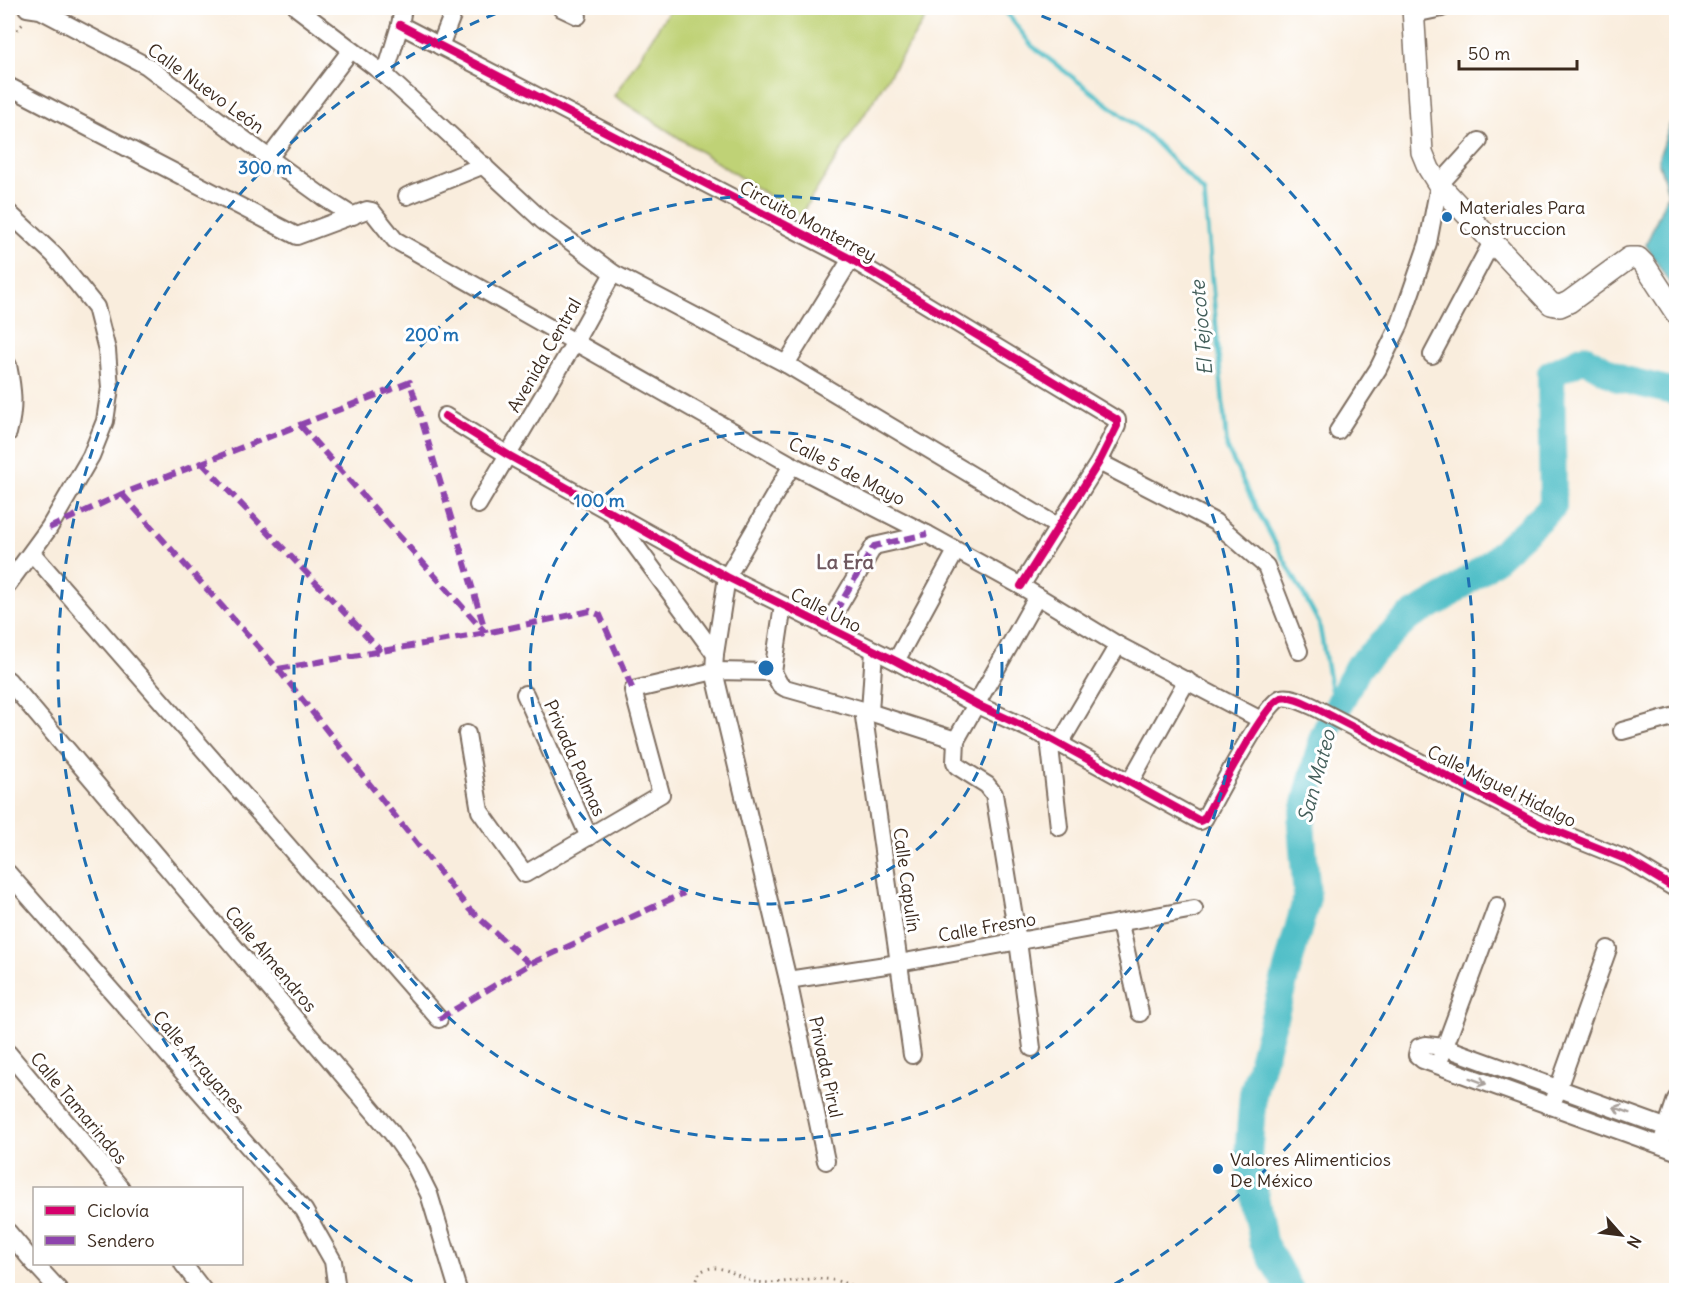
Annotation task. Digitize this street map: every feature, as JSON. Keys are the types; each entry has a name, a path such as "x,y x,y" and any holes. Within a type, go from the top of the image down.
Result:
{"main road":[{"path":"1414,11 1422,152 1428,169 1439,185 1551,304 1560,306 1569,302 1629,258 1638,258 1677,313"}],"street":[{"name":"Calle Nuevo León","path":"35,8 147,66 323,197 360,213"},
{"path":"297,8 385,75 543,221 613,273 786,364 1057,526"},
{"path":"385,75 403,8"},
{"path":"440,46 455,8"},
{"path":"561,8 578,16"},
{"path":"1414,11 1442,8"},
{"name":"Circuito Monterrey","path":"400,25 851,259 1117,420 1117,426 1099,462 1021,586"},
{"path":"269,158 351,50"},
{"path":"8,86 297,236 360,213"},
{"path":"1338,430 1378,369 1400,324 1428,243 1439,185 1479,141"},
{"path":"407,196 484,165"},
{"name":"Calle 5 de Mayo","path":"360,213 372,211 395,240 792,465 927,534 1021,586 1118,645 1261,720"},
{"path":"8,212 54,255 96,307 107,350 110,388 105,421 91,456 32,553 8,584"},
{"path":"1432,355 1493,240"},
{"name":"Circuito Monterrey","path":"786,364 851,259"},
{"name":"Avenida Central","path":"478,505 575,342 613,273"},
{"path":"8,365 13,415 8,433"},
{"name":"Calle Uno","path":"445,416 508,455 727,577 1054,742 1200,821 1204,819 1261,720"},
{"path":"1099,462 1215,522 1266,566 1299,651"},
{"path":"788,980 715,662 727,577 792,465"},
{"path":"612,513 715,662"},
{"path":"826,628 874,546 927,534"},
{"path":"896,662 957,551"},
{"path":"32,553 439,1019"},
{"path":"1032,1048 1018,941 994,794 987,785 957,766 955,762 956,740 1036,597"},
{"path":"783,605 773,672 780,685 956,740"},
{"path":"1059,827 1054,742 1118,645"},
{"name":"Calle Capulín","path":"874,650 867,711 912,1055"},
{"path":"467,734 480,811 525,874 661,794 633,690 715,662 773,672"},
{"name":"Calle Almendros","path":"8,680 392,1133 414,1164 429,1194 458,1290"},
{"path":"1130,782 1187,681"},
{"name":"Privada Palmas","path":"525,694 589,837"},
{"name":"Calle Miguel Hidalgo","path":"1261,720 1276,701 1284,697 1316,708 1541,825 1628,860 1677,889"},
{"path":"1622,731 1677,716"},
{"name":"Calle Arrayanes","path":"8,873 304,1210 333,1261 337,1290"},
{"path":"1438,1066 1497,906"},
{"name":"Calle Fresno","path":"788,980 899,963 1194,909"},
{"path":"1120,924 1140,1013"},
{"path":"1551,1107 1608,949"},
{"name":"Privada Pirul","path":"788,980 826,1161"},
{"path":"1671,1129 1444,1047 1426,1045 1419,1047 1417,1055 1438,1066 1669,1148 1677,1099"},
{"name":"Calle Tamarindos","path":"8,1053 120,1187"},
{"path":"1577,1116 1583,1097"},
{"path":"8,1232 33,1261"},
{"path":"37,1265 58,1290"},
{"path":"185,1265 204,1290"}],"path":[{"path":"698,1290 694,1286 697,1276 705,1269 717,1269 736,1273 753,1282 776,1284 816,1279 846,1283 861,1290"}],"green space":[{"path":"671,8 932,8 800,216 614,96"}],"water":[{"path":"1676,117 1676,294 1646,245 1668,193 1658,160 1670,124"}],"waterway":[{"name":"El Tejocote","path":"1003,8 1032,46 1149,136 1204,192 1227,448 1256,508 1319,623 1335,712"},
{"name":"San Mateo","path":"1290,1290 1263,1242 1248,1157 1253,1094 1307,897 1301,824 1323,737 1357,668 1408,618 1448,595 1492,562 1553,506 1551,374 1584,358 1621,379 1676,392"}],"marked path":[{"path":"49,528 122,494 410,382 486,633"},
{"path":"300,425 484,631"},
{"path":"202,463 381,651"},
{"path":"122,494 278,669 469,909 530,964"},
{"path":"826,628 874,546 927,534"},
{"path":"278,669 486,633 590,611 600,615 633,690"},
{"path":"439,1019 530,964 684,893"}],"cycle path":[{"path":"400,25 851,259 1117,420 1117,426 1099,462 1021,586"},
{"path":"445,416 508,455 727,577 896,661 977,705 1049,738 1200,821 1204,819 1263,716 1273,704 1285,697 1299,700 1316,708 1541,825 1628,860 1676,889"}],"place":[{"name":"Materiales Para Construccion","path":"1447,217"},
{"name":"Valores Alimenticios De México","path":"1218,1169"}],"district":[{"name":"La Era","path":"845,561"}]}
